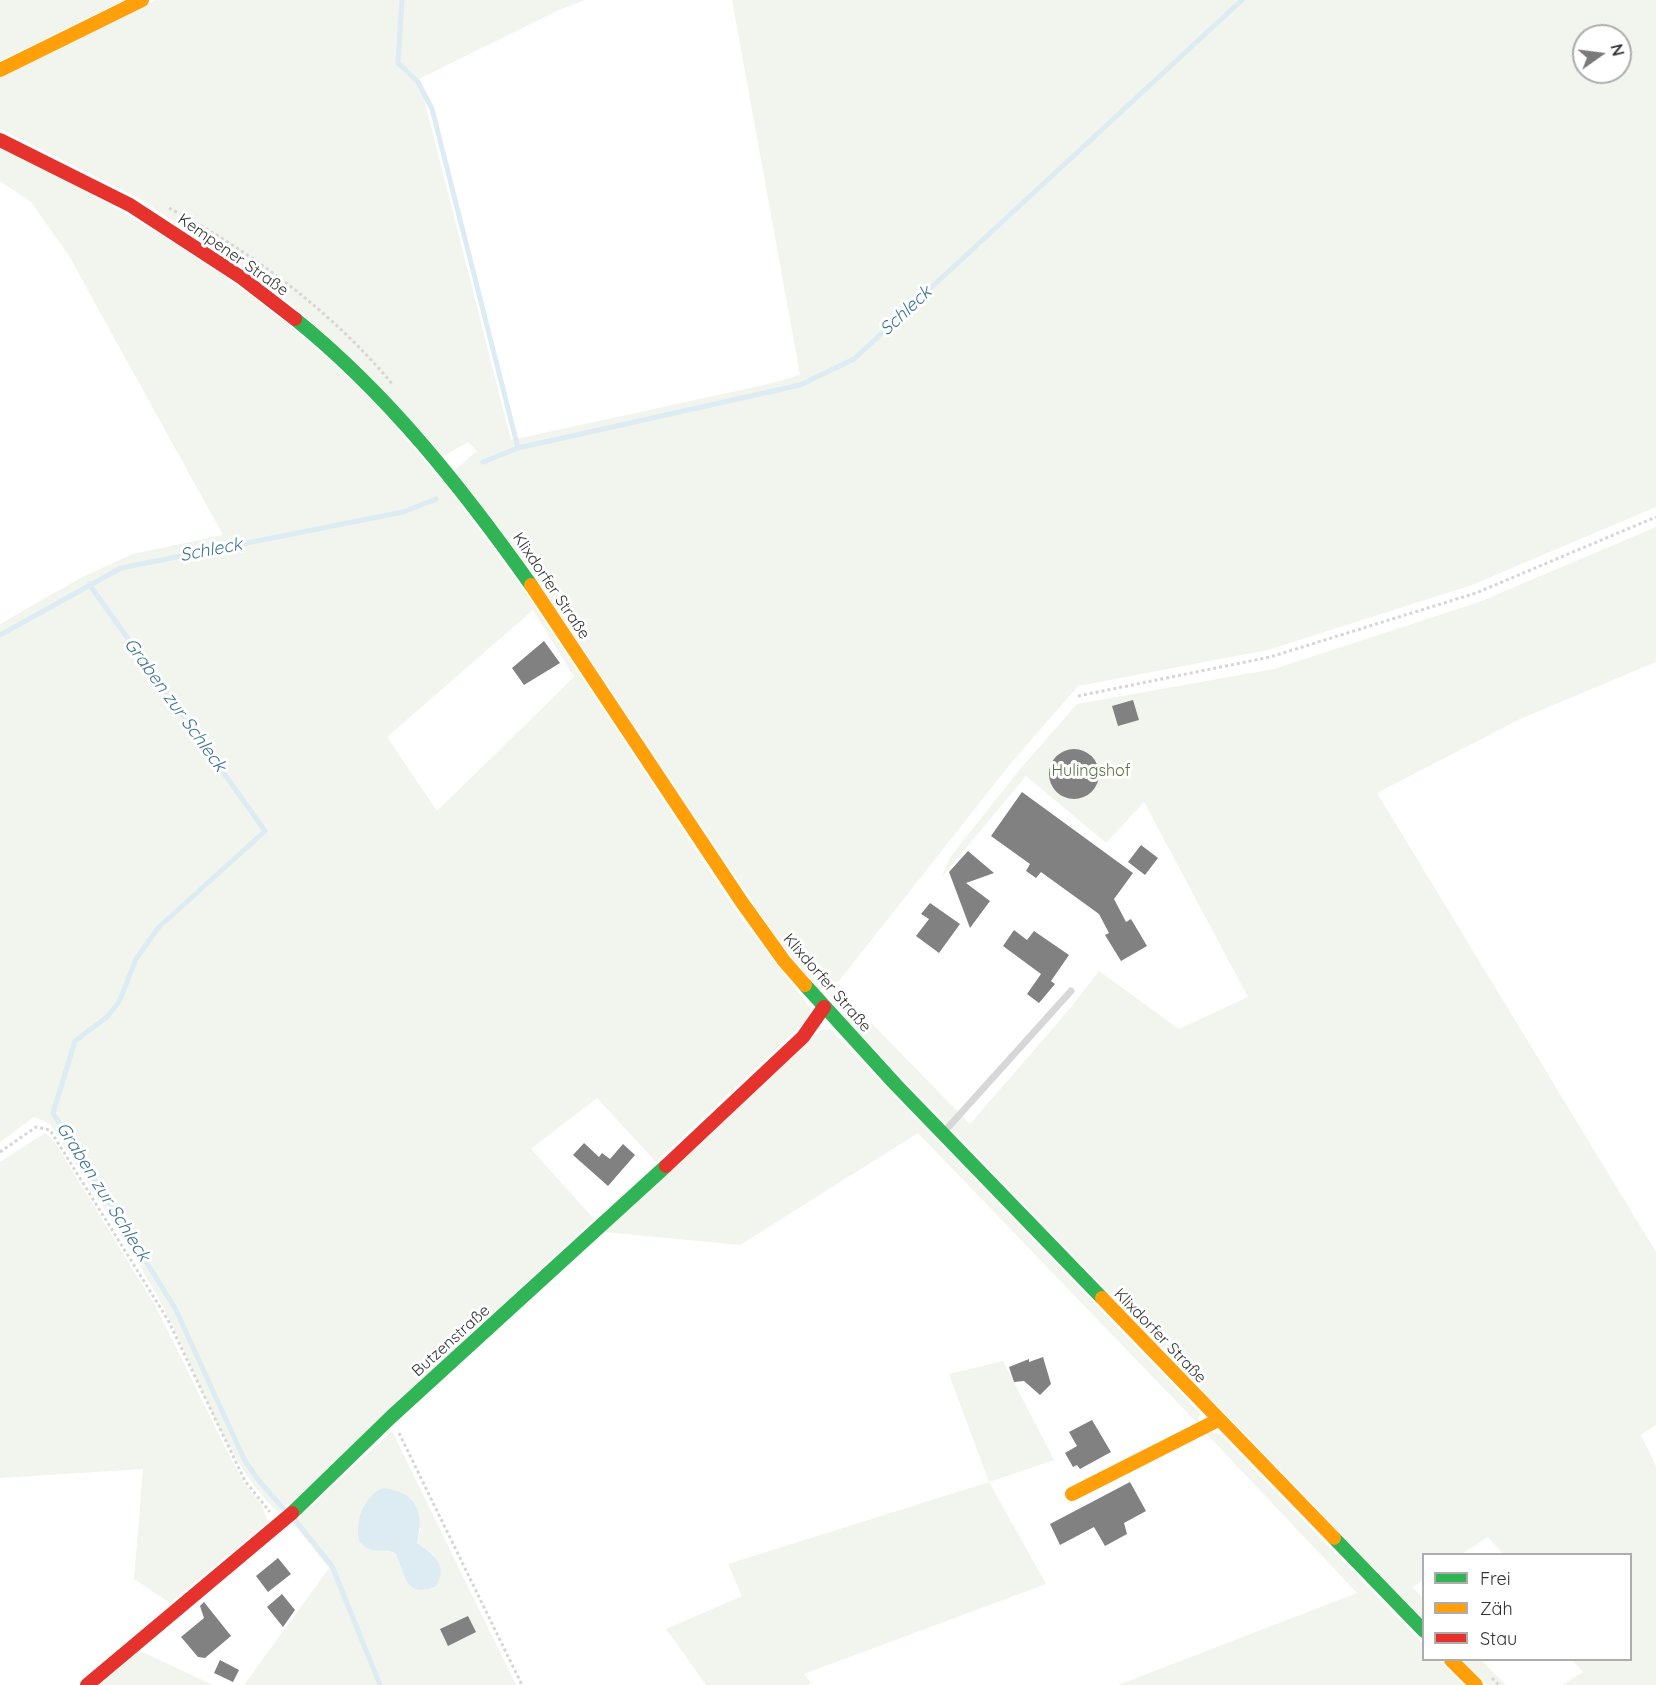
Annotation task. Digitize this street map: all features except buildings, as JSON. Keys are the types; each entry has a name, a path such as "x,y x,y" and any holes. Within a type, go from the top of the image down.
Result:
{"street":[{"path":"0,70 142,0"},
{"name":"Kempener Straße","path":"0,140 130,205 242,278 298,322 345,364 419,438 479,512"},
{"name":"Klixdorfer Straße","path":"479,512 537,594 741,901 784,961 824,1007 943,1133 1422,1629"},
{"name":"Butzenstraße","path":"87,1685 280,1526 391,1418 664,1169 803,1037 824,1007"},
{"path":"1072,1494 1218,1420"},
{"path":"1453,1661 1476,1685"}],"lane":[{"path":"943,1133 1071,991"}],"path":[{"path":"1078,696 1270,657 1476,593 1656,517"},
{"path":"0,1152 36,1127 50,1130 168,1320 245,1481 280,1526"},
{"path":"391,1418 522,1685"}],"green space":[{"path":"0,0 124,0 0,61"},
{"path":"156,0 585,0 557,11 419,79 511,440 764,385 800,375 732,0 1656,0 1656,507 1472,585 1268,650 1078,686 1011,763 839,981 818,989 775,936 534,575 465,484 453,495 524,590 741,918 811,1009 808,1019 656,1162 597,1098 531,1149 594,1219 279,1513 260,1493 227,1442 161,1303 121,1235 50,1124 34,1117 0,1142 0,624 84,576 133,554 223,535 69,256 31,202 0,181 0,147 47,170 140,222 186,251 274,314 354,383 388,418 442,481 477,451 468,442 444,456 355,361 291,304 243,267 140,199 0,129 0,75","holes":["533,610 574,677 437,811 387,737"]},
{"name":"Hulingshof","path":"1656,527 1656,662 1520,719 1377,793 1656,1252 1656,1425 1641,1435 1656,1466 1656,1685 1562,1685 1583,1672 1573,1661 1632,1661 1632,1553 1502,1553 1488,1537 1464,1553 1422,1553 1422,1581 1413,1587 1422,1598 1422,1618 845,1019 844,995 970,1124 1067,1012 1099,971 1179,1029 1248,997 1144,802 1106,843 1026,776 941,878 951,856 1020,769 1077,704 1274,669 1479,602"},
{"path":"830,1029 1200,1413 1198,1424 918,1133 740,1245 604,1232 819,1031"},
{"path":"45,1133 54,1141 155,1305 226,1449 244,1483 262,1505 268,1522 170,1603 134,1579 143,1469 0,1478 0,1162"},
{"path":"1003,1361 1054,1460 989,1482 949,1374"},
{"path":"1203,1430 1220,1434 1422,1643 1422,1661 1440,1661 1463,1685 1118,1685 1357,1593"},
{"path":"392,1431 516,1685 244,1685 329,1568 293,1523","holes":["359,1519 421,1528 417,1543 434,1555 426,1590 409,1583 396,1554 359,1541"]},
{"path":"989,1482 1046,1584 804,1674 811,1683 808,1685 706,1685 666,1629 742,1596 728,1564"},
{"path":"138,1650 213,1685 96,1685"},
{"path":"1463,1661 1482,1661 1506,1685 1487,1685"}],"shaded area":[{"path":"383,1488 403,1494 415,1505 420,1522 417,1543 429,1551 440,1566 440,1579 436,1586 419,1590 413,1588 405,1578 396,1554 369,1549 359,1541 358,1526 362,1510 370,1497"}],"waterway":[{"path":"402,0 398,63 418,82 432,109 518,448"},
{"name":"Schleck","path":"483,462 518,448 800,385 854,359 1242,0"},
{"name":"Schleck","path":"0,635 121,568 403,512 436,499"},
{"name":"Graben zur Schleck","path":"89,584 265,831 158,928 136,959 119,1002 107,1017 75,1041 53,1113 175,1308 245,1461 283,1508"},
{"name":"Graben zur Schleck","path":"295,1520 332,1566 380,1685"}],"traffic: fast":[{"path":"295,319 361,379 422,444 451,478 531,585"},
{"path":"805,985 896,1085 1102,1298"},
{"path":"292,1513 391,1417 666,1166"},
{"path":"1334,1538 1422,1629"}],"traffic: slow":[{"path":"0,70 142,0"},
{"path":"531,585 741,901 784,961 805,985"},
{"path":"1102,1298 1334,1538"},
{"path":"1072,1494 1218,1420"},
{"path":"1452,1661 1476,1685"}],"traffic: jam":[{"path":"0,140 130,205 242,278 295,319"},
{"path":"666,1166 803,1037 824,1007"},
{"path":"87,1685 292,1513"}]}
